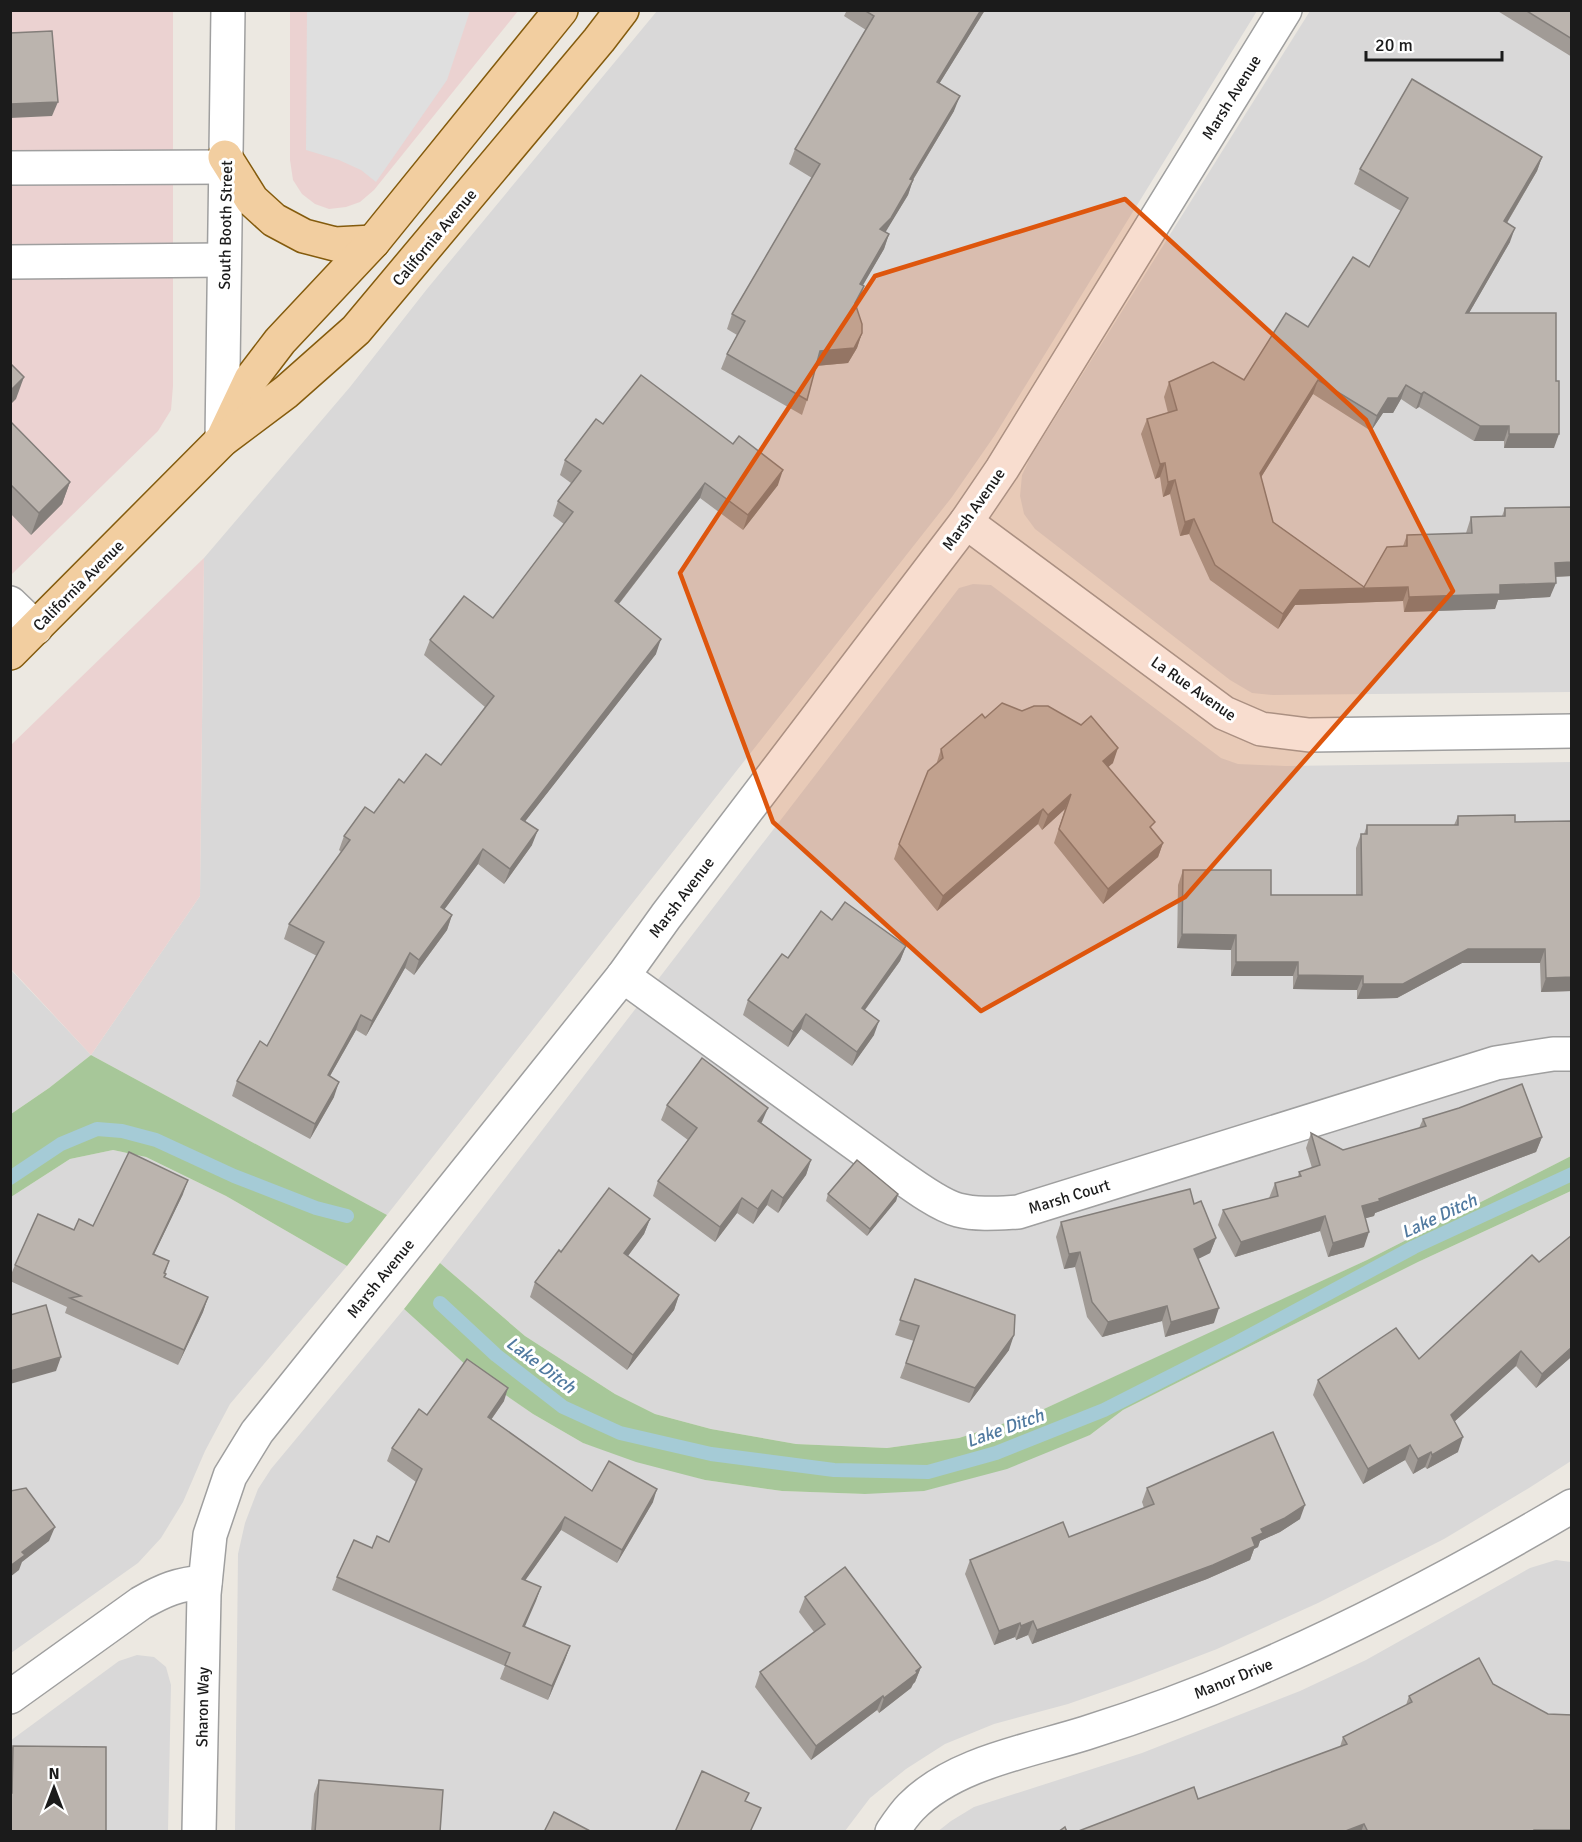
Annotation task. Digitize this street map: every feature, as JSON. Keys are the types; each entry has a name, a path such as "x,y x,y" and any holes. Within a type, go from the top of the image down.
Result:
{"main road":[{"name":"California Avenue","path":"222,440 251,379 274,348 373,242 561,10"},
{"name":"California Avenue","path":"10,653 222,440 286,392 356,330 622,10"},
{"path":"225,162 252,200 274,220 304,236 335,244 373,242"}],"street":[{"name":"South Booth Street","path":"222,440 228,10"},
{"name":"Marsh Avenue","path":"205,1582 210,1535 230,1476 257,1432 623,976 666,916 966,522 1008,459 1285,10"},
{"path":"10,168 225,162"},
{"path":"10,262 224,260"},
{"name":"La Rue Avenue","path":"966,522 1224,713 1261,729 1309,735 1572,730"},
{"path":"10,603 36,628"},
{"name":"Marsh Court","path":"623,976 928,1195 957,1210 985,1213 1018,1212 1496,1063 1553,1054 1572,1054"},
{"name":"Manor Drive","path":"892,1832 912,1806 944,1782 984,1763 1173,1703 1246,1674 1334,1635 1473,1563 1572,1506"},
{"path":"10,1697 141,1603 161,1592 184,1584 205,1582"},
{"name":"Sharon Way","path":"199,1832 205,1582"}],"highlighted area":[{"path":"1125,199 1366,420 1453,591 1185,897 981,1011 773,822 680,573 875,276"}],"shaded area":[{"path":"11,11 173,11 173,386 171,410 158,431 11,575"},
{"path":"290,11 518,11 374,190 360,202 329,209 315,204 302,194 293,180 290,160"},
{"path":"307,11 470,11 447,80 376,182 361,170 339,160 306,150"},
{"path":"657,11 1257,11 995,435 952,497 387,1215 91,1055 200,896 204,558 350,387 427,289"},
{"path":"1310,11 1571,11 1571,692 1273,695 1252,693 1230,680 1035,529 1024,514 1020,496 1022,475 1030,458"},
{"path":"204,558 200,896 91,1055 11,969 11,745"},
{"path":"973,584 991,585 1221,758 1238,764 1286,766 1571,762 1571,1156 1367,1260 1215,1331 1033,1414 959,1438 887,1448 796,1444 711,1429 655,1414 615,1394 525,1336 440,1263 959,588"},
{"path":"10,969 91,1055 11,1114"},
{"path":"113,1150 146,1157 226,1196 347,1266 230,1404 205,1451 183,1502 161,1538 138,1563 11,1653 11,1197 70,1159"},
{"path":"1571,1191 1571,1461 1444,1539 1318,1603 1217,1649 1131,1682 1068,1704 994,1724 945,1744 906,1769 870,1798 845,1831 235,1832 238,1554 245,1523 258,1489 271,1469 404,1309 478,1375 533,1414 583,1443 705,1480 782,1491 865,1494 1090,1435 1123,1410 1418,1262"},
{"path":"1556,1560 1571,1562 1571,1831 937,1832 974,1807 1142,1753 1300,1691 1366,1660 1530,1568"},
{"path":"137,1655 154,1657 166,1667 171,1685 168,1831 11,1831 10,1741 119,1661"}],"green space":[{"path":"91,1055 387,1215 347,1266 226,1196 146,1157 113,1150 70,1159 11,1197 11,1114"},
{"path":"1571,1156 1571,1191 1418,1262 1123,1410 1090,1435 1007,1469 924,1491 865,1494 782,1491 705,1480 636,1462 583,1443 533,1414 478,1376 404,1309 440,1263 525,1336 615,1394 655,1414 711,1429 796,1444 887,1448 959,1438 1033,1414 1367,1260"}],"building":[{"path":"864,10 981,10 937,82 960,96 910,179 913,180 891,218 880,229 889,234 860,284 864,286 855,303 862,324 862,333 854,348 820,351 807,400 727,354 745,321 732,314 820,164 795,149 874,16"},
{"path":"1525,10 1572,10 1572,39"},
{"path":"52,31 58,102 10,104 10,33"},
{"path":"1412,79 1542,157 1504,221 1515,228 1466,313 1556,313 1559,434 1509,434 1509,426 1480,426 1424,392 1421,394 1406,385 1398,398 1388,398 1377,416 1318,380 1260,473 1273,522 1364,587 1387,547 1407,546 1407,535 1472,533 1471,517 1505,516 1505,508 1572,507 1572,562 1555,563 1556,583 1500,585 1500,594 1409,597 1408,587 1300,590 1283,614 1215,565 1194,519 1185,522 1175,480 1168,482 1165,463 1160,464 1147,419 1177,410 1169,382 1213,362 1244,380 1286,313 1308,327 1353,257 1369,267 1408,198 1360,169"},
{"path":"10,363 24,377 10,391"},
{"path":"641,375 733,444 739,436 783,470 748,515 705,483 615,601 661,639 521,819 538,830 510,869 483,849 441,907 452,915 419,960 410,953 372,1021 361,1015 328,1075 339,1082 315,1124 237,1081 260,1041 267,1046 324,942 289,924 350,840 344,836 365,807 374,813 399,779 404,783 426,754 441,765 494,696 430,640 464,596 493,618 573,512 558,501 581,471 565,460 596,419 603,424"},
{"path":"10,421 70,482 39,513 10,484"},
{"path":"1002,703 1022,711 1034,706 1048,706 1081,725 1091,716 1118,748 1103,761 1155,822 1150,827 1163,843 1108,889 1059,829 1071,794 1048,815 1043,809 943,896 899,844 928,771 943,758 941,749 982,714 985,718"},
{"path":"1515,815 1515,822 1572,821 1572,977 1546,978 1545,949 1468,949 1403,984 1363,984 1363,976 1298,975 1298,962 1236,962 1236,935 1182,934 1183,870 1271,870 1271,895 1362,895 1361,834 1367,834 1367,825 1458,825 1458,816"},
{"path":"845,902 906,946 862,1008 879,1021 857,1052 806,1014 793,1032 748,1000 782,954 788,958 821,911 832,920"},
{"path":"702,1058 768,1108 758,1121 811,1160 783,1198 772,1190 758,1209 742,1198 720,1227 658,1181 697,1128 667,1105"},
{"path":"1522,1084 1542,1137 1362,1206 1369,1232 1333,1243 1325,1216 1241,1242 1223,1210 1278,1196 1275,1183 1301,1176 1299,1172 1320,1165 1311,1133 1343,1150 1426,1126 1423,1119"},
{"path":"129,1152 188,1180 153,1254 169,1261 164,1277 208,1297 184,1350 70,1298 81,1296 15,1265 38,1214 74,1230 79,1219 93,1226"},
{"path":"857,1160 898,1194 870,1229 828,1194"},
{"path":"609,1188 650,1219 624,1253 679,1295 633,1355 535,1282 559,1250 561,1252"},
{"path":"1190,1189 1194,1204 1201,1201 1216,1238 1194,1249 1219,1308 1171,1322 1167,1306 1108,1322 1092,1302 1080,1252 1069,1254 1061,1222"},
{"path":"1572,1235 1572,1347 1542,1374 1521,1351 1451,1415 1463,1437 1432,1455 1431,1452 1418,1459 1410,1445 1368,1469 1318,1380 1396,1328 1419,1359 1532,1255 1539,1262"},
{"path":"915,1279 1015,1315 1014,1335 975,1388 906,1363 919,1326 900,1320"},
{"path":"46,1305 61,1357 10,1371 10,1315"},
{"path":"467,1359 508,1388 488,1417 592,1491 609,1461 657,1489 622,1550 565,1517 522,1579 541,1587 523,1626 570,1646 552,1686 505,1665 510,1653 337,1577 354,1540 372,1548 377,1536 389,1542 422,1469 392,1448 419,1409 427,1415"},
{"path":"1273,1432 1305,1505 1285,1518 1261,1529 1263,1533 1252,1538 1255,1546 1213,1565 1037,1630 1033,1621 999,1631 970,1560 1063,1522 1069,1537 1154,1504 1147,1488"},
{"path":"26,1488 55,1527 22,1552 25,1555 10,1566 10,1491"},
{"path":"845,1567 921,1667 916,1671 917,1673 884,1698 883,1696 816,1746 760,1672 825,1624 805,1597"},
{"path":"1479,1658 1493,1684 1548,1714 1572,1715 1572,1830 1368,1832 1364,1824 1343,1832 1076,1832 1194,1787 1198,1799 1347,1744 1343,1737 1412,1702 1409,1696"},
{"path":"13,1746 106,1747 106,1832 10,1832"},
{"path":"702,1771 749,1793 745,1801 761,1808 750,1832 675,1832"},
{"path":"319,1780 443,1790 440,1832 315,1832"},
{"path":"554,1812 592,1832 544,1832"}],"waterway":[{"name":"Lake Ditch","path":"10,1178 61,1144 97,1129 122,1131 156,1140 234,1176 316,1208 347,1216"},
{"name":"Lake Ditch","path":"440,1303 496,1355 563,1407 620,1433 711,1454 834,1470 928,1472 996,1453 1104,1410 1238,1342 1414,1247 1572,1174"}]}
